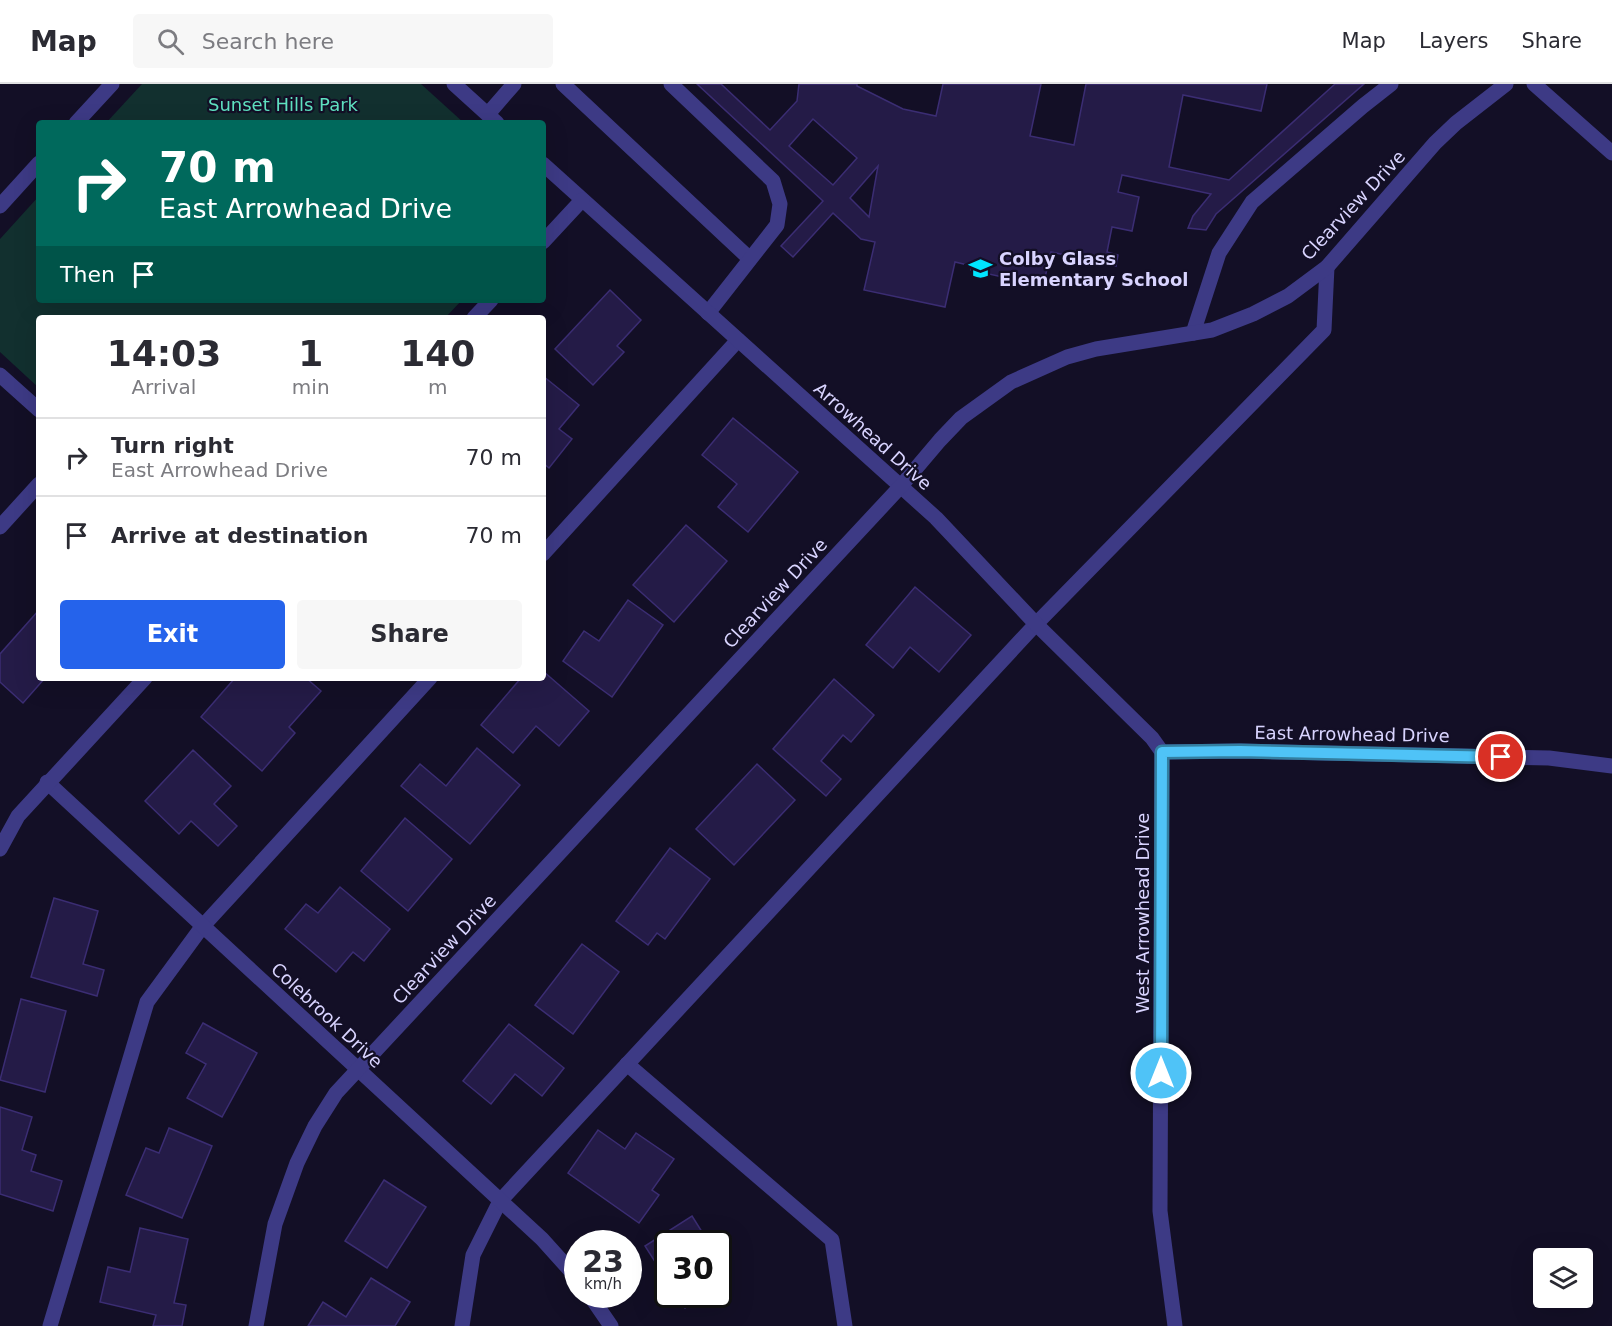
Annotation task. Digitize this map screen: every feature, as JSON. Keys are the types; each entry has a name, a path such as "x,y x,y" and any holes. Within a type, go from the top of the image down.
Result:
{"street":[{"path":"79,120 112,84"},
{"path":"454,84 493,119 514,84"},
{"path":"562,84 750,258"},
{"path":"671,84 773,181 780,204 777,225 708,312"},
{"path":"1193,333 1219,253 1252,202 1391,84"},
{"path":"1534,84 1612,153"},
{"name":"Clearview Drive","path":"256,1326 275,1224 297,1163 320,1118 336,1094 962,418 1011,382 1067,357 1096,349 1212,330 1253,314 1288,296 1327,267 1435,143 1501,85"},
{"path":"0,206 36,166"},
{"name":"Arrowhead Drive","path":"546,167 936,518 1036,624 1152,738 1162,752"},
{"path":"546,239 582,200"},
{"path":"462,1326 473,1256 500,1201 1036,624 1324,330 1327,267"},
{"path":"477,315 487,303"},
{"path":"546,551 738,340"},
{"path":"0,375 36,407"},
{"path":"0,527 36,487"},
{"path":"0,849 18,816 142,681"},
{"path":"50,1326 147,1002 202,927 427,681"},
{"name":"East Arrowhead Drive","path":"1162,752 1240,751 1549,758 1612,766"},
{"name":"West Arrowhead Drive","path":"1162,752 1160,1211 1175,1326"},
{"name":"Colebrook Drive","path":"48,782 202,927 542,1239 564,1263"},
{"path":"627,1064 832,1240 845,1326"},
{"path":"599,1308 611,1326"}],"green space":[{"name":"Sunset Hills Park","path":"142,84 421,84 461,120 109,120"},
{"path":"36,199 36,303 459,303 448,315 36,315 36,385 0,352 0,239"}],"building":[{"path":"697,84 721,84 770,130 797,101 799,84 857,84 903,109 936,116 943,84 1041,84 1030,136 1074,145 1086,84 1267,84 1261,111 1183,95 1169,167 1229,180 1335,84 1364,84 1216,214 1206,230 1188,228 1193,216 1211,194 1122,175 1118,192 1139,197 1132,231 1112,227 1107,252 1118,255 1116,266 1051,252 1043,286 971,270 972,266 955,262 945,307 864,290 875,242 861,239 833,213 793,257 781,246 823,201","holes":["813,119 857,158 833,185 789,146","878,166 869,217 850,198"]},
{"path":"610,290 641,320 617,346 624,352 593,385 555,349"},
{"path":"546,378 579,405 559,429 572,439 549,468 546,466"},
{"path":"733,418 798,472 748,532 718,507 737,484 702,455"},
{"path":"686,525 727,561 674,622 633,585"},
{"path":"915,587 971,635 939,672 910,647 893,668 866,645"},
{"path":"628,600 663,625 612,697 563,661 584,631 599,641"},
{"path":"36,613 36,681 42,681 23,703 0,682 0,654"},
{"path":"546,674 589,711 559,746 536,726 513,753 481,725 518,681 546,681"},
{"path":"834,679 874,715 851,742 843,735 821,761 841,779 826,796 773,749"},
{"path":"232,681 309,681 321,691 289,727 295,733 262,771 201,717"},
{"path":"477,748 520,785 470,844 401,786 420,764 446,786"},
{"path":"193,750 231,786 214,804 237,826 218,846 191,821 179,834 145,801"},
{"path":"757,764 795,800 734,865 696,829"},
{"path":"405,818 452,859 408,911 361,871"},
{"path":"670,848 710,879 665,939 657,933 648,945 616,921"},
{"path":"340,887 390,929 364,961 353,952 336,972 285,929 306,904 318,913"},
{"path":"54,898 98,911 83,964 104,970 97,996 31,977"},
{"path":"582,944 619,972 573,1034 535,1005"},
{"path":"21,999 66,1011 45,1092 0,1080"},
{"path":"203,1023 257,1053 222,1117 187,1098 206,1064 186,1053"},
{"path":"509,1024 564,1068 542,1096 515,1074 491,1104 463,1081"},
{"path":"0,1107 32,1117 22,1150 36,1155 31,1171 62,1181 53,1211 0,1194"},
{"path":"169,1128 212,1146 182,1218 126,1195 146,1148 159,1153"},
{"path":"598,1130 625,1149 636,1133 674,1159 652,1190 659,1195 639,1223 568,1173"},
{"path":"384,1180 426,1207 387,1268 345,1241"},
{"path":"692,1216 701,1230 670,1230"},
{"path":"140,1228 188,1239 174,1303 186,1305 182,1326 153,1326 156,1315 100,1302 108,1267 130,1272"},
{"path":"654,1240 654,1260 645,1246"},
{"path":"371,1278 410,1302 395,1326 308,1326 323,1302 346,1317"}],"place":[{"name":"Colby Glass Elementary School","path":"981,268"}],"route":[{"path":"1161,1073 1162,752 1240,751 1501,757"}]}
